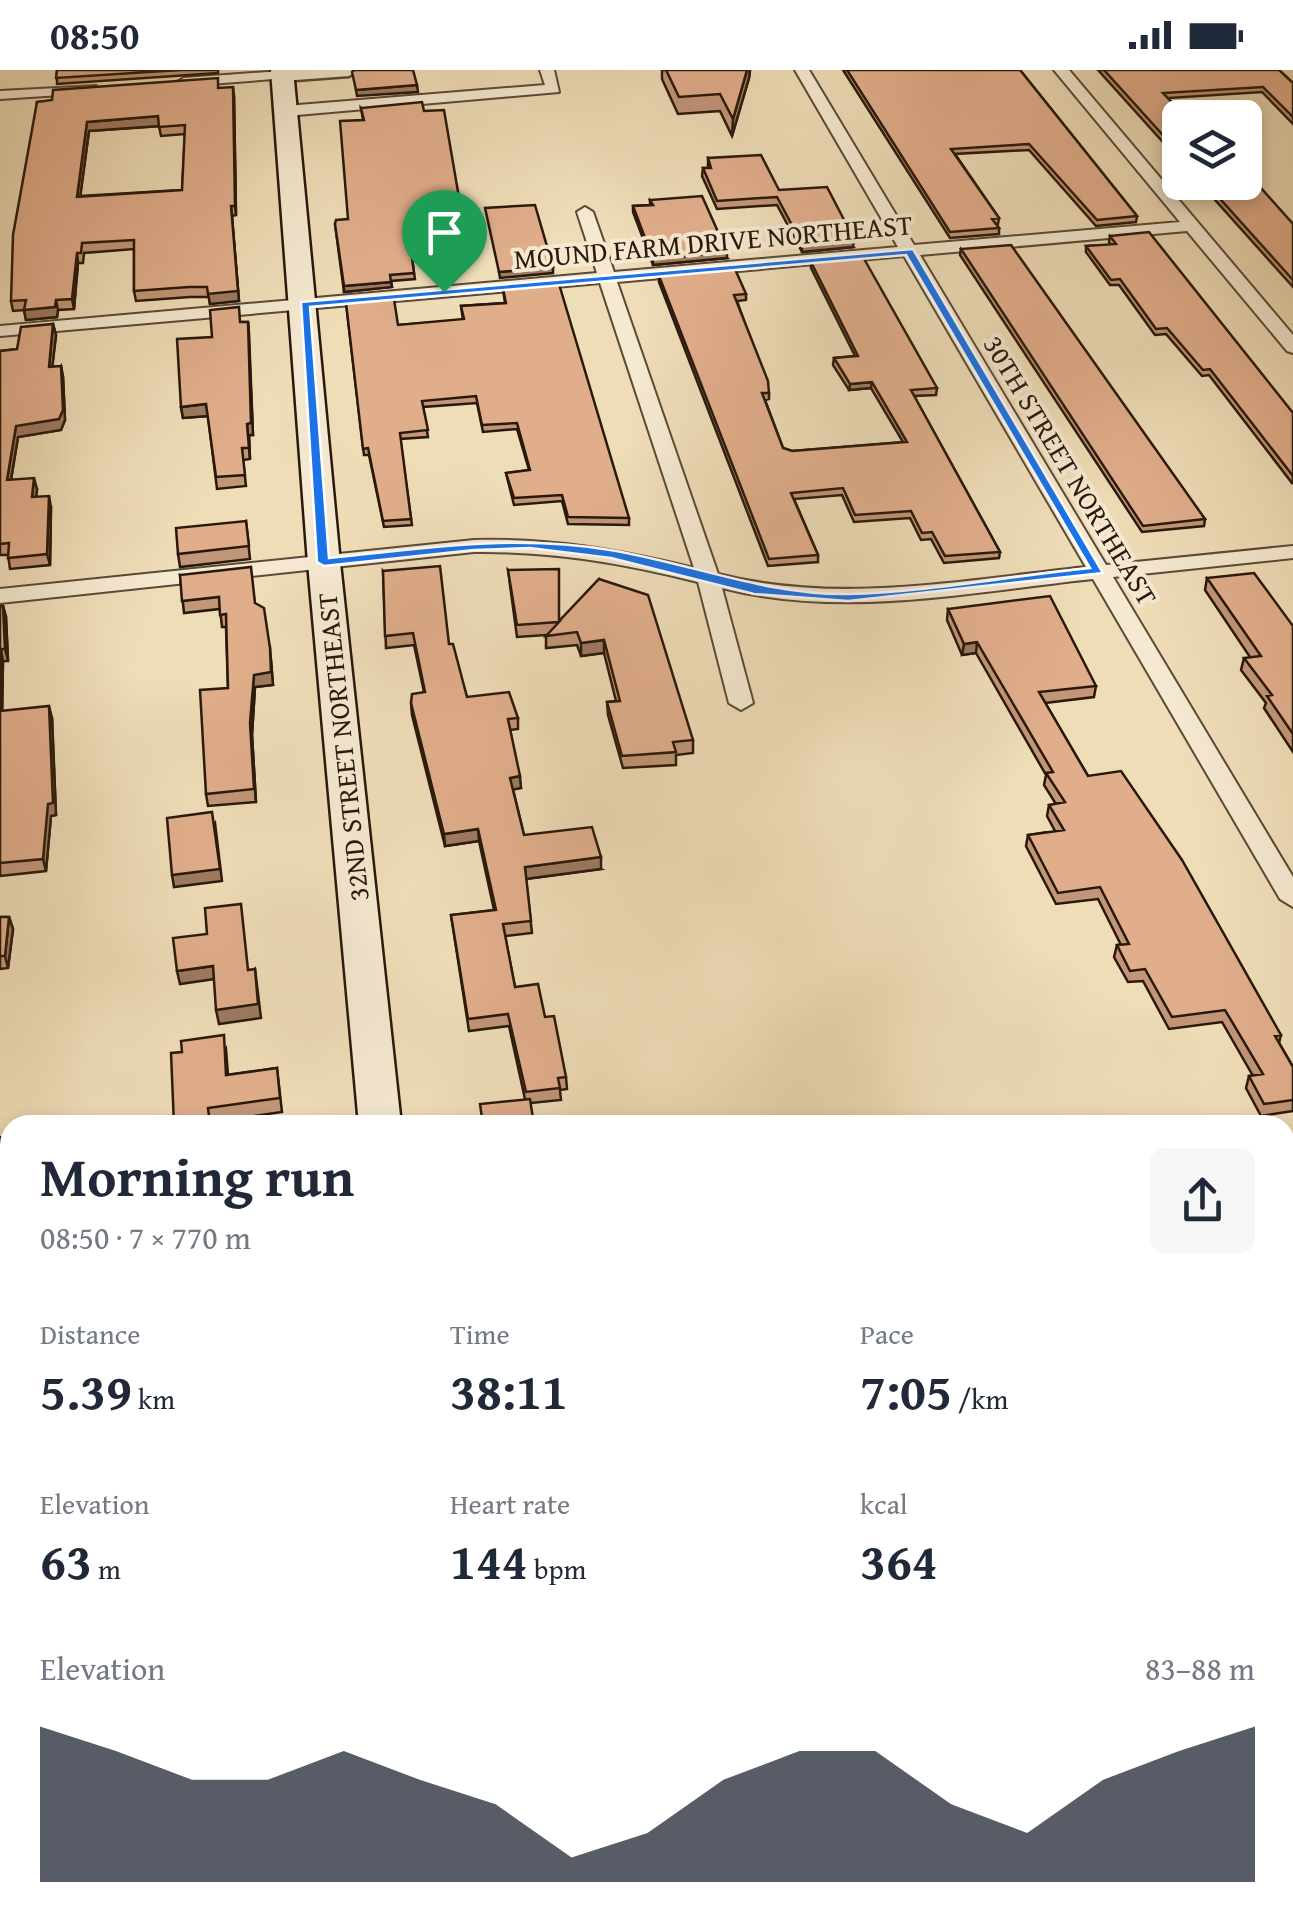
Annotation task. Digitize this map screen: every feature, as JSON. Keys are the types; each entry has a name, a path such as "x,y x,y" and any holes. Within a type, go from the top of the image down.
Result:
{"main road":[{"name":"32ND STREET NORTHEAST","path":"282,72 324,562 379,1115"}],"street":[{"path":"167,83 349,70"},
{"path":"286,111 554,89 547,70"},
{"name":"30TH STREET NORTHEAST","path":"802,70 1293,899"},
{"path":"1060,70 1293,347"},
{"path":"0,116 2,95 108,87"},
{"path":"585,212 708,578 741,703"},
{"name":"MOUND FARM DRIVE NORTHEAST","path":"0,332 1192,226"},
{"path":"0,596 474,546 530,545 611,554 754,590 848,598 1293,552"}],"building":[{"path":"57,70 180,70 56,78"},
{"path":"354,70 413,70 417,85 356,90"},
{"path":"666,70 747,70 733,119 720,94 679,97"},
{"path":"847,70 1020,70 1137,216 1097,220 1029,144 951,149 999,218 992,219 999,228 950,232"},
{"path":"1104,70 1279,70 1293,83 1293,117 1263,87 1163,93 1170,100 1162,100 1162,134"},
{"path":"218,78 218,88 233,87 235,206 231,206 238,291 208,294 207,287 189,287 134,291 134,240 82,243 81,253 77,253 72,299 56,300 55,307 24,310 26,300 11,301 13,235 37,102 52,100 53,90","holes":["158,116 159,127 185,125 182,190 77,197 87,122"]},
{"path":"422,102 424,111 444,110 462,215 407,219 414,273 390,275 391,282 344,286 335,224 336,220 348,219 340,121 364,120 361,108"},
{"path":"761,155 779,190 827,187 854,239 802,244 777,197 717,201 703,168 711,168 708,158"},
{"path":"1262,189 1293,224 1293,280 1221,200 1262,200"},
{"path":"702,196 727,252 653,259 633,206 653,205 650,200"},
{"path":"535,205 553,267 499,272 485,208"},
{"path":"1149,232 1293,413 1293,476 1210,369 1203,370 1167,328 1156,329 1120,279 1111,280 1086,246 1116,244 1110,236"},
{"path":"1011,245 1205,519 1143,526 961,249"},
{"path":"863,257 937,388 911,390 1000,552 945,556 932,532 922,533 911,511 855,515 843,488 791,493 818,555 769,559 659,276 735,269 746,294 734,295 768,381 769,393 762,393 783,448 792,451 907,442 872,382 850,384 834,358 858,356 811,262"},
{"path":"559,284 629,518 568,517 562,495 514,498 506,473 530,470 517,423 482,425 476,396 422,401 428,430 400,433 411,519 383,521 368,448 363,449 346,303 394,299 398,325 464,319 461,306 506,303 503,289"},
{"path":"239,307 240,322 248,322 249,448 242,448 245,475 216,477 206,404 181,407 177,339 212,337 210,310"},
{"path":"53,324 49,367 61,366 63,410 59,419 16,426 7,480 34,478 32,497 49,496 47,554 8,558 9,543 0,544 0,351 17,349 21,327"},
{"path":"246,521 249,546 178,554 176,528"},
{"path":"440,566 449,644 453,644 467,697 509,692 518,718 508,719 520,776 510,778 524,835 592,827 601,857 525,867 531,921 503,924 515,987 538,984 545,1017 554,1016 566,1077 558,1078 560,1088 526,1092 508,1014 468,1019 451,915 496,910 478,829 444,834 411,703 412,694 425,692 413,633 385,636 383,571"},
{"path":"251,567 255,603 264,608 271,672 254,675 250,723 254,789 206,794 200,690 228,688 226,614 220,615 219,597 182,601 180,575"},
{"path":"559,569 559,621 599,579 648,595 693,740 673,742 676,752 622,756 607,702 620,701 604,640 581,643 577,632 546,636 559,622 517,625 508,570"},
{"path":"1254,573 1293,626 1293,734 1267,696 1272,695 1244,658 1261,656 1207,578"},
{"path":"1050,596 1096,686 1039,692 1088,776 1121,771 1182,860 1281,1035 1275,1036 1293,1067 1293,1100 1264,1104 1249,1076 1263,1074 1225,1010 1172,1017 1145,969 1130,971 1117,945 1129,944 1100,887 1058,893 1028,835 1064,830 1049,805 1065,802 1046,773 1053,772 977,642 964,644 948,609"},
{"path":"0,606 5,649 1,649 0,667"},
{"path":"49,706 53,803 48,804 43,859 0,863 0,711"},
{"path":"212,812 220,869 172,875 167,818"},
{"path":"241,904 248,970 255,969 258,1004 216,1010 213,966 177,971 173,938 207,934 205,908"},
{"path":"0,917 9,917 5,956 0,956"},
{"path":"224,1035 226,1075 277,1068 280,1098 208,1108 209,1115 174,1115 171,1053 182,1052 181,1041"},
{"path":"530,1099 532,1115 482,1115 480,1104"}],"route":[{"path":"909,251 1098,571 848,598 754,590 611,554 530,545 474,546 324,562 304,304 444,292 909,251"}]}
